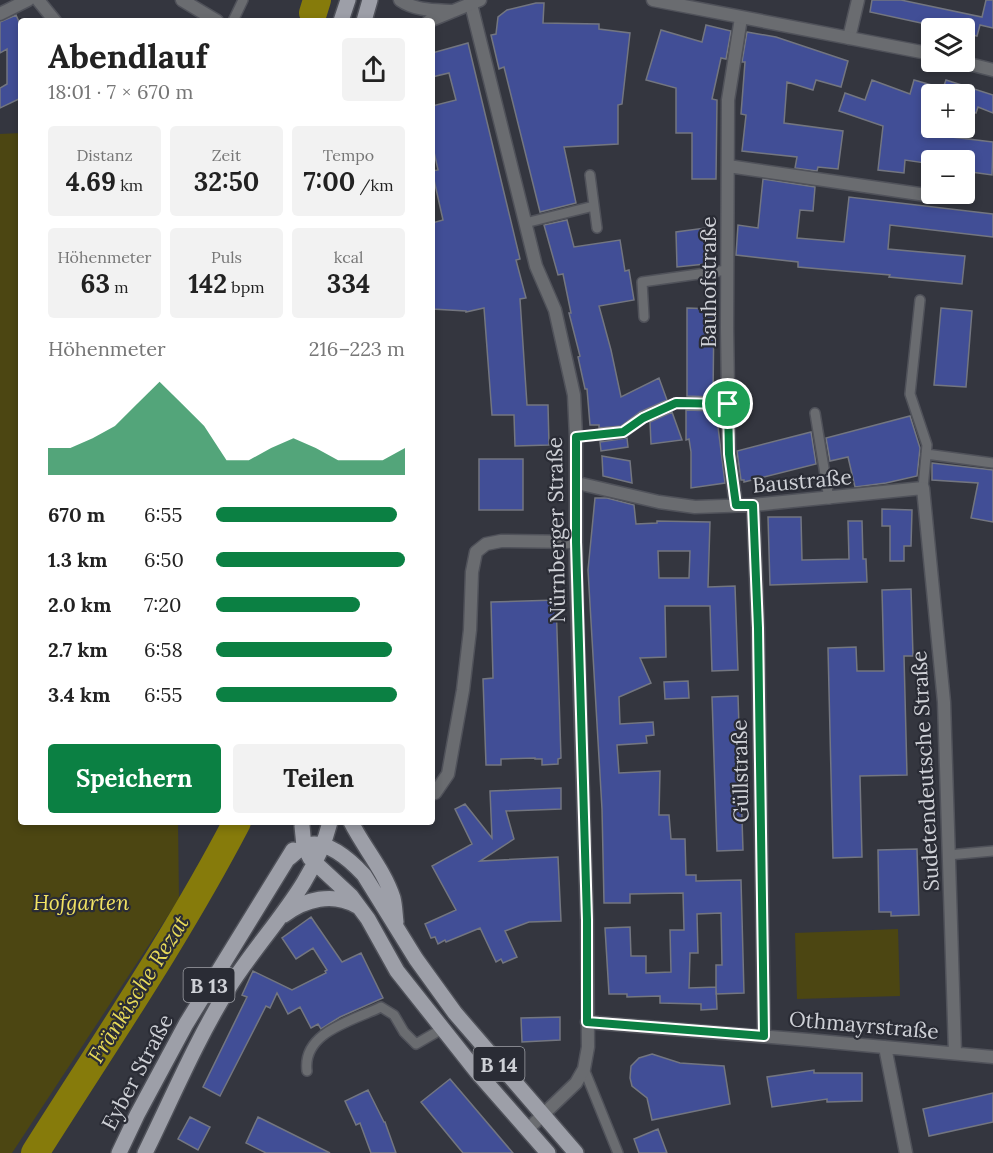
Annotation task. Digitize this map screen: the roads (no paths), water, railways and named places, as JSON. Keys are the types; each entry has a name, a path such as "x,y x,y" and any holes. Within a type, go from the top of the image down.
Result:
{"main road":[{"path":"342,18 348,0"},
{"path":"365,18 370,0"},
{"name":"B 14","path":"302,825 304,846 310,858 342,887 359,907 397,971 442,1029 548,1153"},
{"name":"B 13","path":"288,859 302,825"},
{"name":"Eyber Straße","path":"145,1153 217,1006 247,959 300,889 323,846 329,825"},
{"name":"B 14","path":"353,825 391,892 396,925"},
{"path":"288,859 304,846"},
{"name":"B 14","path":"304,846 323,846 340,853 353,863 396,925 419,964 455,1013 576,1153"},
{"name":"Eyber Straße","path":"119,1153 186,1024 288,859"},
{"name":"B 13","path":"273,924 299,906 321,898 344,899 359,907"}],"street":[{"path":"0,14 28,0"},
{"path":"38,0 53,18"},
{"path":"182,0 212,18"},
{"path":"399,0 409,6 423,9 453,11"},
{"path":"657,0 921,52"},
{"path":"849,38 858,0"},
{"path":"435,18 474,1"},
{"name":"Nürnberger Straße","path":"474,1 525,223 536,266 555,310 574,395 587,920 588,1047 584,1069"},
{"name":"Bauhofstraße","path":"736,505 729,454 728,404 728,100 741,18"},
{"path":"975,66 993,70"},
{"path":"728,166 921,194"},
{"name":"Baustraße","path":"577,483 658,502 695,507 829,499 924,488"},
{"name":"Sudetendeutsche Straße","path":"924,488 945,702 955,1053"},
{"name":"Güllstraße","path":"753,505 758,628 764,1036"},
{"path":"435,793 448,774 463,690 470,630 472,572 476,552 486,544 501,541 576,542"},
{"name":"Othmayrstraße","path":"587,1022 993,1058"},
{"path":"885,1047 906,1153"},
{"path":"528,1130 576,1083 584,1069"}],"lane":[{"path":"235,18 243,0"},
{"path":"590,175 597,228"},
{"path":"525,223 594,206"},
{"path":"644,317 642,282 728,270"},
{"path":"920,300 910,394 927,445 924,488"},
{"path":"576,437 623,432 643,418 676,403 728,404"},
{"path":"815,413 829,499"},
{"path":"926,454 993,463"},
{"path":"948,855 993,850"},
{"path":"307,1071 308,1054 320,1035 381,1007 394,1015 404,1032 416,1044 442,1029"},
{"name":"Nürnberger Straße","path":"584,1069 618,1153"}],"waterway":[{"name":"Fränkische Rezat","path":"313,13 317,0"},
{"name":"Fränkische Rezat","path":"35,1153 165,949 235,825"}],"park label":[{"name":"Hofgarten","path":"81,902"}]}
